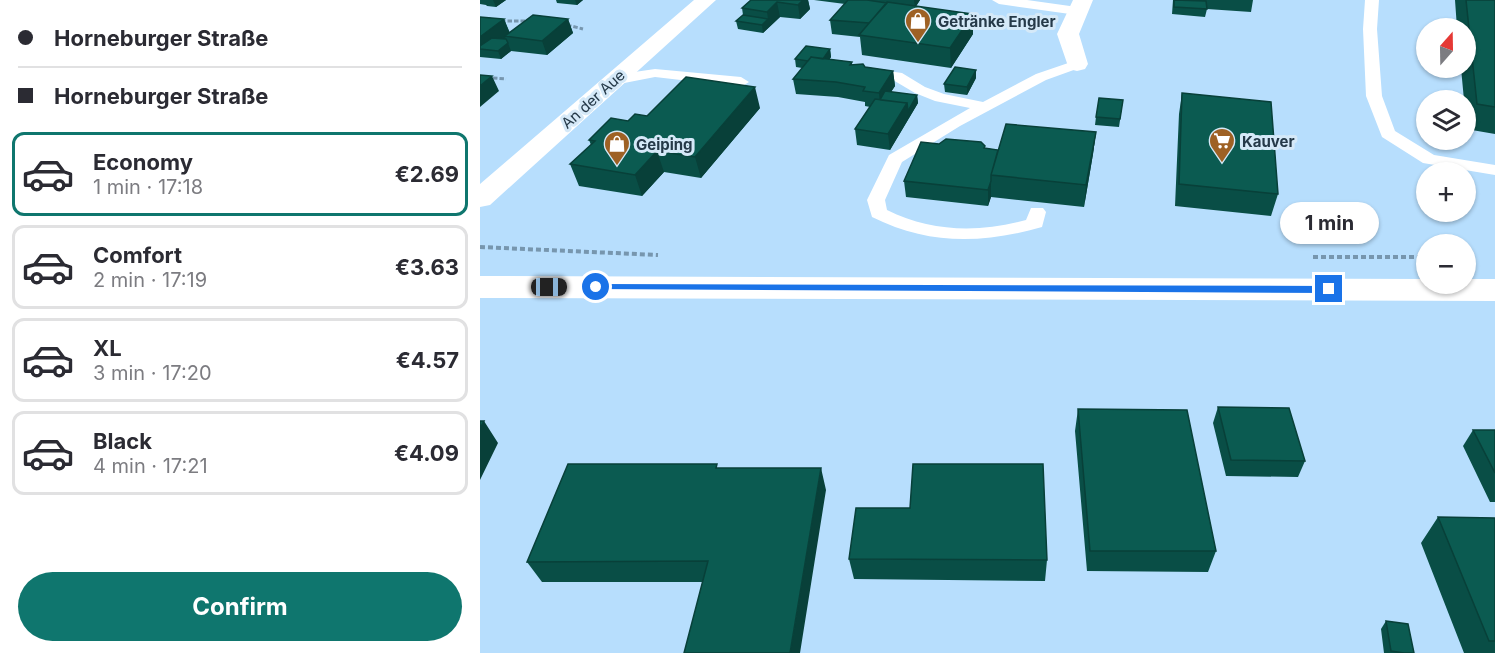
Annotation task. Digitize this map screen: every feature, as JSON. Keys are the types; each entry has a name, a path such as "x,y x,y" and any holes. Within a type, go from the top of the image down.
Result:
{"main road":[{"name":"An der Aue","path":"480,199 706,0"},
{"path":"1077,64 1068,34 1080,6"},
{"path":"480,287 1495,290"}],"lane":[{"path":"999,0 1080,6"},
{"path":"1372,0 1370,29 1374,96 1388,134 1429,159 1495,170"},
{"path":"1037,212 1035,223 1009,232 979,234 927,232 898,225 878,213 876,200 895,159 954,123 1041,77 1077,64"},
{"path":"854,71 897,76 920,90 940,98 986,107"},
{"path":"614,80 655,73 741,82"}],"path":[{"path":"491,21 536,21"},
{"path":"565,25 584,29"},
{"path":"480,77 506,79"}],"building":[{"path":"751,0 803,0 798,5 777,2 767,12 742,8"},
{"path":"848,0 887,3 869,23 830,20"},
{"path":"1174,0 1206,1 1207,9 1174,7"},
{"path":"1466,0 1495,0 1495,107 1477,104 1474,78 1476,18 1468,18"},
{"path":"887,2 973,14 950,48 859,35"},
{"path":"533,15 568,19 542,41 505,36"},
{"path":"743,15 768,19 762,25 736,21"},
{"path":"480,17 504,19 480,37"},
{"path":"492,38 506,39 508,43 498,51 480,49 480,46"},
{"path":"806,46 830,49 823,59 811,57 808,61 795,59"},
{"path":"811,57 852,62 850,65 863,64 865,67 893,71 879,93 863,91 865,87 836,82 793,79"},
{"path":"955,67 976,70 967,87 944,84"},
{"path":"480,75 492,76 480,86"},
{"path":"686,77 755,87 695,157 657,151 635,175 570,164 595,141 589,140 611,118 628,121 635,114 647,116"},
{"path":"885,91 917,95 908,111 907,103 880,100"},
{"name":"Kauver","path":"1182,93 1271,102 1278,194 1179,184"},
{"path":"1099,98 1123,100 1120,119 1096,117"},
{"path":"875,99 907,103 888,134 855,129"},
{"path":"1006,124 1096,132 1086,185 991,175"},
{"path":"946,139 981,142 984,148 998,150 988,190 904,181 921,142 939,144"},
{"path":"1218,407 1289,408 1305,461 1231,460"},
{"path":"1078,409 1187,410 1216,551 1090,551"},
{"path":"1473,430 1495,430 1495,473"},
{"path":"568,464 717,464 716,468 821,468 790,653 684,653 708,561 527,562"},
{"path":"913,464 1043,464 1047,560 849,559 856,508 910,508"},
{"path":"1438,517 1495,518 1495,641 1489,641"},
{"path":"1386,621 1408,624 1414,653 1391,651"}],"place":[{"name":"Getränke Engler","path":"918,44"},
{"name":"Kauver","path":"1222,164"},
{"name":"Geiping","path":"617,167"}],"route":[{"path":"596,287 1329,289"}]}
